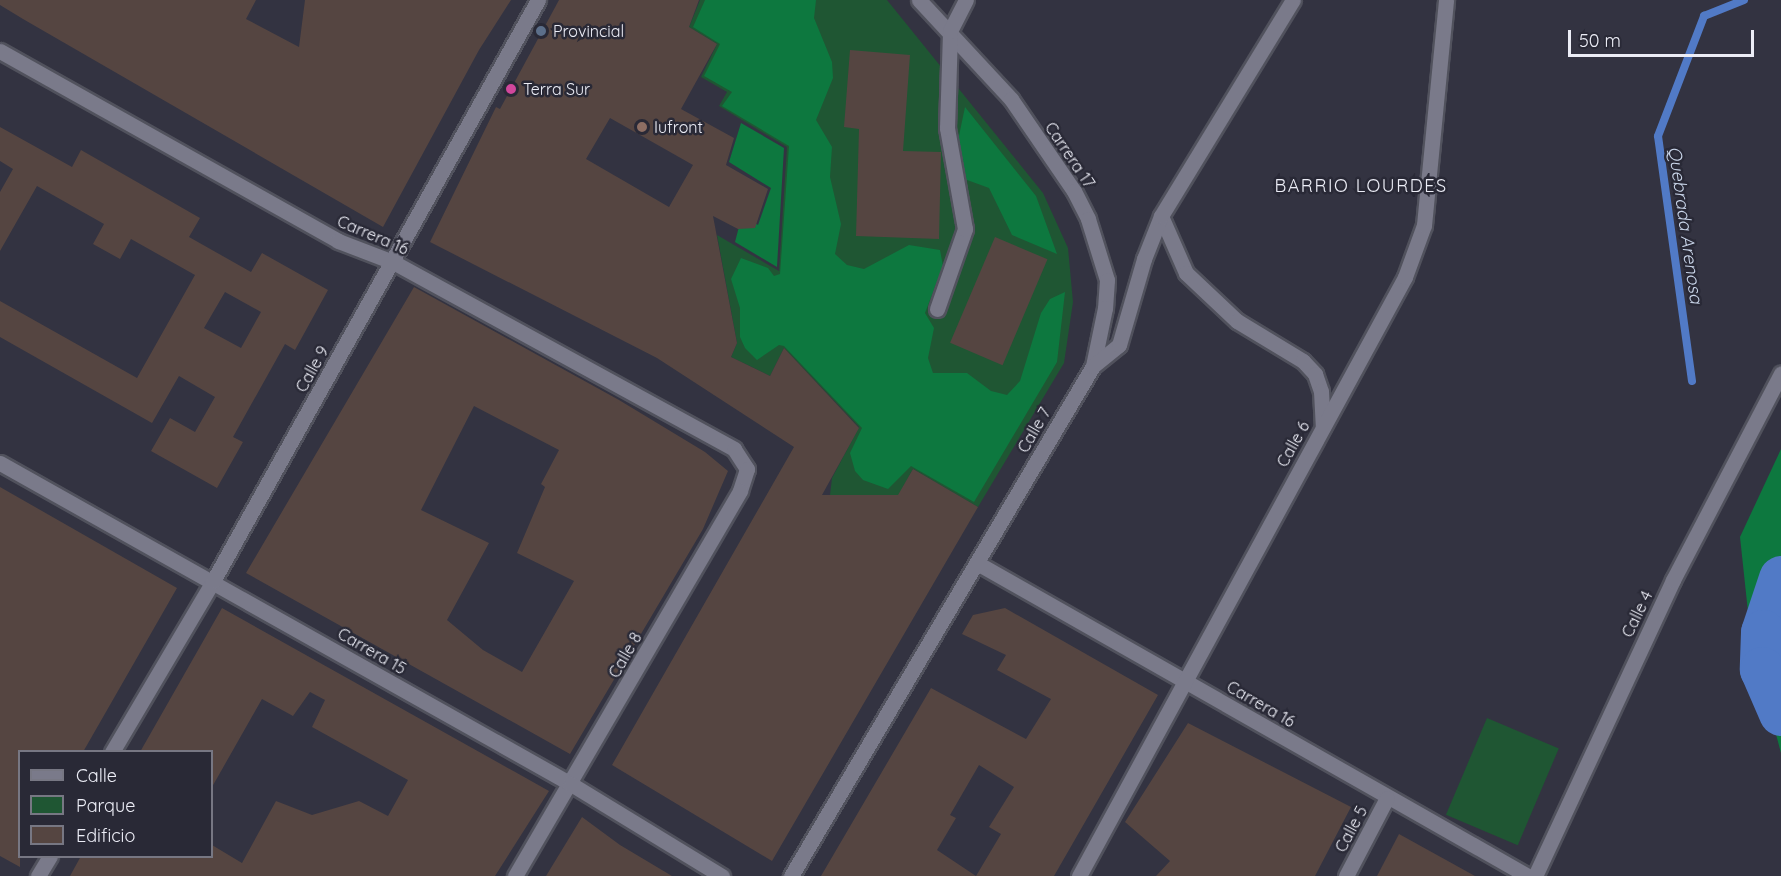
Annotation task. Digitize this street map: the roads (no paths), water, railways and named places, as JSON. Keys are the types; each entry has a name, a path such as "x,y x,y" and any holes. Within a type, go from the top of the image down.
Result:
{"street":[{"name":"Calle 9","path":"113,750 213,581 538,0"},
{"name":"Carrera 17","path":"919,0 1011,99 1074,191 1088,219 1107,280 1105,308 1093,366"},
{"path":"937,309 965,218 947,128 950,31 966,0"},
{"name":"Calle 7","path":"791,876 1093,366 1119,345 1161,216 1293,0"},
{"name":"Calle 6","path":"1079,876 1183,680 1405,277 1424,225 1446,0"},
{"name":"Carrera 16","path":"0,51 338,241 393,261 734,449"},
{"path":"1161,216 1186,273 1237,321 1303,361 1315,374 1321,391 1323,427"},
{"name":"Calle 4","path":"1535,876 1673,580 1781,373"},
{"name":"Calle 8","path":"515,876 571,784 740,491 747,469 734,449"},
{"name":"Carrera 15","path":"0,464 213,581 571,784 722,876"},
{"name":"Carrera 16","path":"977,563 1387,798 1528,876"},
{"name":"Calle 5","path":"1346,876 1387,798"},
{"path":"39,876 49,858"}],"waterway":[{"name":"Quebrada Arenosa","path":"1692,381 1658,136 1704,16 1744,0"},
{"path":"1781,578 1763,632 1762,669 1781,713"}],"place":[{"name":"Provincial","path":"541,31"},
{"name":"Terra Sur","path":"511,89"},
{"name":"Iufront","path":"642,127"}],"district":[{"name":"BARRIO LOURDES","path":"1361,186"}]}
